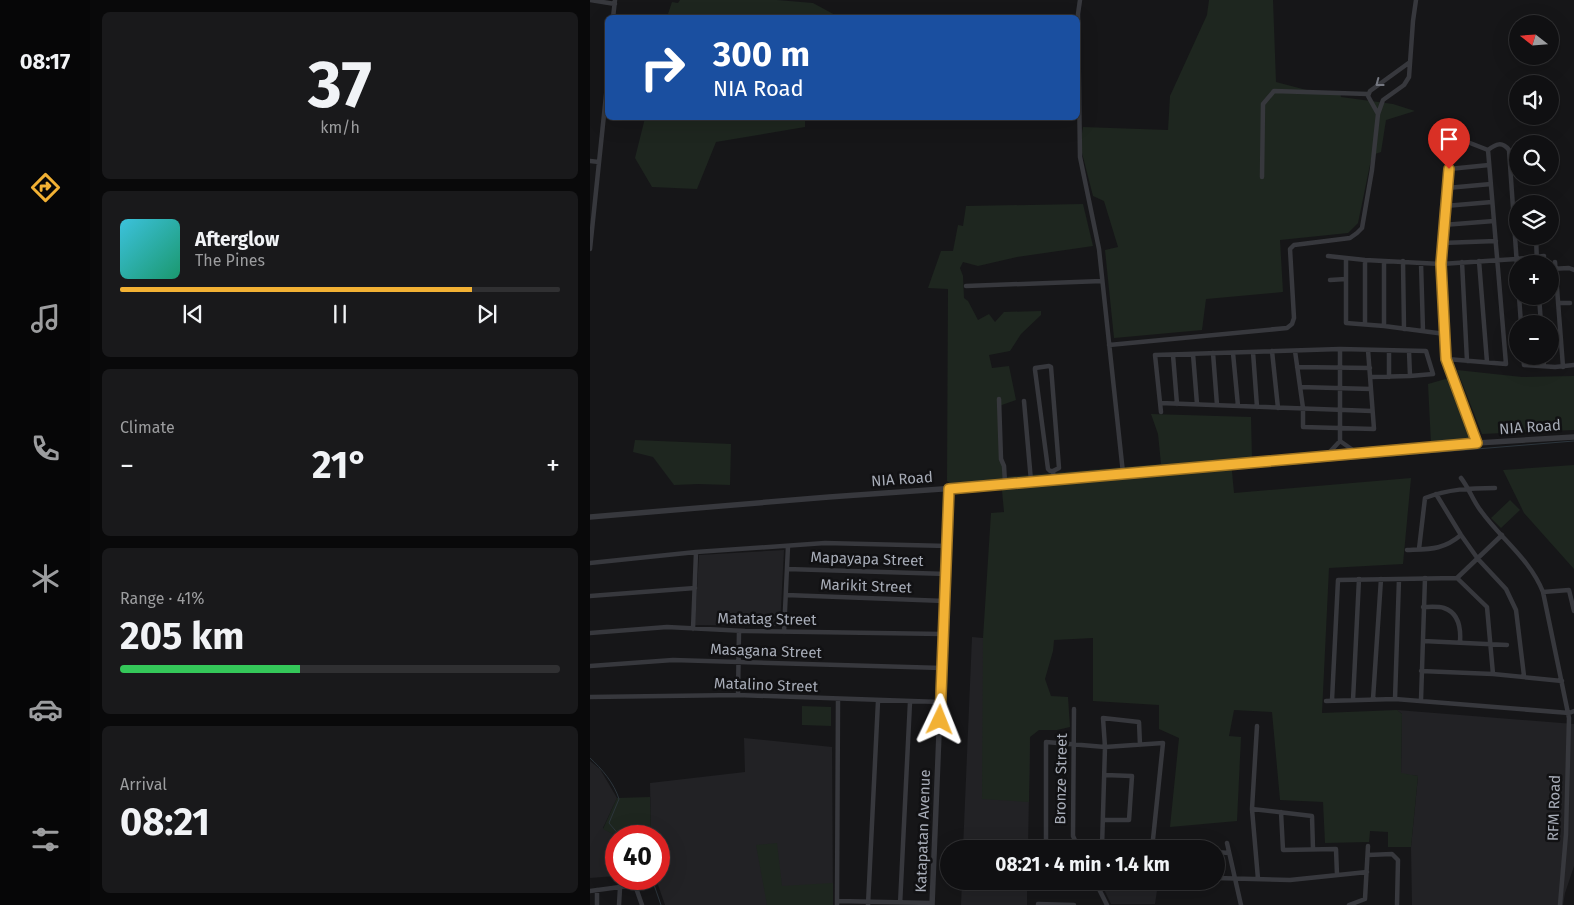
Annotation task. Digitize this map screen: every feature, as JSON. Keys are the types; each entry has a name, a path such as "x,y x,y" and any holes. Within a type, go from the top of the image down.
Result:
{"street":[{"path":"590,0 615,2 613,15"},
{"path":"1078,15 1080,0"},
{"path":"1109,345 1290,327 1294,318 1290,250 1294,245 1350,238 1362,228 1372,170 1378,114 1384,100 1408,80 1412,21 1416,0"},
{"path":"1368,94 1371,89 1410,62"},
{"path":"1262,177 1263,104 1274,91 1368,94"},
{"path":"1368,94 1378,114"},
{"path":"590,249 605,105"},
{"path":"1078,120 1080,157 1099,249 1123,473"},
{"path":"1477,443 1446,359 1441,264 1452,136 1488,150"},
{"path":"1488,150 1500,143 1509,150 1513,195"},
{"path":"1446,359 1506,364 1488,150"},
{"path":"590,161 599,162"},
{"path":"1449,169 1489,165"},
{"path":"1447,188 1491,184"},
{"path":"1445,206 1492,202"},
{"path":"1443,225 1494,221"},
{"path":"1442,243 1496,241"},
{"path":"1328,256 1441,264 1509,260"},
{"path":"1346,258 1346,323 1446,334"},
{"path":"1365,260 1365,324"},
{"path":"1384,261 1384,326"},
{"path":"1403,261 1404,329"},
{"path":"1479,261 1487,362"},
{"path":"1462,262 1466,361"},
{"path":"1420,263 1423,331"},
{"path":"1559,269 1569,268 1574,270"},
{"path":"1330,280 1346,279"},
{"path":"966,286 1102,281"},
{"path":"1559,303 1570,303"},
{"path":"1558,305 1563,366"},
{"path":"1325,457 1340,441 1340,349"},
{"path":"1161,412 1155,355 1340,349 1426,351 1433,374 1370,377"},
{"path":"1295,351 1303,408 1303,427 1374,429 1368,350"},
{"path":"1388,350 1389,377"},
{"path":"1272,351 1278,408"},
{"path":"1409,351 1410,376"},
{"path":"1253,352 1257,407"},
{"path":"1213,353 1217,405"},
{"path":"1233,353 1238,406"},
{"path":"1173,354 1177,404"},
{"path":"1193,354 1197,404"},
{"path":"1524,365 1574,365"},
{"path":"1049,366 1051,367 1059,468 1054,471 1048,469 1043,423 1035,369 1049,366"},
{"path":"1297,366 1370,368"},
{"path":"1300,387 1371,389"},
{"path":"999,399 1001,459 1004,466 1005,483"},
{"path":"1024,401 1031,481"},
{"path":"1160,403 1372,411"},
{"path":"1043,423 1055,422"},
{"name":"NIA Road","path":"590,517 949,489 1477,443 1574,437"},
{"path":"1340,441 1358,454"},
{"path":"1054,471 1054,479"},
{"name":"RFM Road","path":"1461,478 1469,488 1480,510 1536,575 1543,592 1562,681 1572,712 1566,834 1560,905"},
{"path":"1419,550 1425,498 1469,488 1495,488"},
{"name":"Katapatan Avenue","path":"932,904 946,601 949,489"},
{"path":"1436,494 1478,559 1506,588 1516,610 1524,676"},
{"path":"1408,550 1438,549 1451,543 1461,535"},
{"path":"1332,700 1338,580 1457,578 1502,535"},
{"path":"590,563 696,552 825,543 948,546"},
{"path":"784,632 788,546"},
{"path":"693,629 696,552"},
{"name":"Mapayapa Street","path":"786,569 947,574"},
{"path":"1421,700 1425,578"},
{"path":"1457,578 1487,607 1493,674"},
{"path":"1353,700 1359,579"},
{"path":"1373,699 1381,579"},
{"path":"1395,699 1399,579"},
{"path":"590,596 694,588"},
{"path":"1543,592 1569,590 1574,611"},
{"name":"Marikit Street","path":"786,595 946,601"},
{"path":"1423,607 1444,608 1457,617 1461,631 1460,642"},
{"name":"Matatag Street","path":"590,633 667,627 739,631 944,634"},
{"path":"738,695 739,631"},
{"path":"1423,640 1507,645"},
{"name":"Masagana Street","path":"590,666 673,660 942,668"},
{"path":"1421,671 1524,676 1562,681"},
{"name":"Matalino Street","path":"590,697 738,695 940,702"},
{"path":"838,699 837,903 932,904"},
{"path":"1326,701 1373,699 1421,700 1572,712"},
{"path":"868,903 878,701"},
{"path":"900,904 910,702"},
{"name":"Bronze Street","path":"1074,708 1073,836 1075,840"},
{"path":"1102,840 1105,747 1103,718 1139,722 1140,745"},
{"path":"1257,726 1252,809 1258,880"},
{"path":"1046,840 1046,742 1105,747 1163,743 1153,840"},
{"path":"1103,820 1129,820 1132,776 1104,775"},
{"path":"1252,809 1312,816 1313,850"},
{"path":"1281,812 1283,850 1336,849 1337,875"},
{"path":"1227,842 1241,905"},
{"path":"1349,905 1365,898 1368,846"},
{"path":"1368,855 1392,854 1398,860 1397,905"},
{"path":"1225,878 1290,880 1367,872"},
{"path":"590,891 605,889"},
{"path":"597,890 597,905"},
{"path":"619,905 620,890"},
{"path":"637,890 642,905"},
{"path":"1100,890 1107,905"},
{"path":"1038,904 1074,905"}],"shaded area":[{"path":"680,0 777,0 813,3 835,15 668,15 672,2 678,3"},
{"path":"1209,0 1273,0 1276,82 1318,93 1340,91 1341,97 1393,104 1415,111 1386,120 1381,152 1372,155 1358,223 1348,233 1280,240 1283,292 1206,299 1202,330 1114,338 1105,250 1118,247 1104,201 1093,196 1080,145 1083,127 1168,130 1170,96 1207,15"},
{"path":"644,120 805,120 805,127 716,142 697,189 652,187 635,158"},
{"path":"1083,204 1093,246 1017,257 978,266 963,262 960,268 963,276 964,298 968,301 978,320 989,314 995,322 1004,312 1041,311 1041,315 1021,334 1010,351 989,355 992,368 1009,366 1016,400 999,406 1003,477 1161,464 1158,434 1151,414 1251,417 1252,459 1231,461 1234,493 1411,478 1403,564 1329,568 1322,713 1397,710 1402,714 1401,773 1418,776 1411,847 1388,847 1388,832 1370,831 1369,842 1325,843 1323,802 1280,800 1272,712 1234,710 1229,736 1241,737 1237,821 1170,827 1179,738 1159,729 1159,705 1093,701 1093,638 1054,640 1045,679 1051,696 1068,697 1070,727 1057,730 1039,730 1030,737 1029,802 982,799 983,638 991,513 1004,512 1001,480 952,485 947,481 948,289 928,288 941,251 953,251 958,225 963,226 966,206"},
{"path":"1457,370 1522,377 1574,376 1574,430 1482,434"},
{"path":"1449,378 1473,442 1431,444 1428,384"},
{"path":"635,440 731,444 730,485 674,485 653,457 633,452"},
{"path":"1574,465 1574,569 1524,513 1503,470"},
{"path":"1510,500 1520,510 1501,528 1491,518"},
{"path":"784,550 780,626 695,625 699,555"},
{"path":"972,637 1026,642 1030,737 1028,840 963,840"},
{"path":"802,706 831,707 831,726 802,725"},
{"path":"1397,710 1574,724 1574,866 1563,905 1412,905 1411,847 1418,776 1401,774 1402,714"},
{"path":"744,738 832,747 833,905 665,905 660,890 670,890 670,825 651,825 650,783 745,772"},
{"path":"590,761 600,769 617,798 603,828 605,829 605,877 590,878"},
{"path":"650,797 651,825 605,825 605,830 603,829 617,798"},
{"path":"777,843 782,886 833,883 833,905 767,905 756,845"},
{"path":"962,890 1027,890 1027,905 961,905"},
{"path":"1104,890 1157,890 1155,904 1111,904"}],"waterway":[{"path":"1123,478 1574,441"},
{"path":"590,758 607,777 619,799 609,823 611,825"},
{"path":"656,890 661,905"}],"route":[{"path":"940,720 949,489 1477,443 1446,359 1441,264 1449,169"}]}
